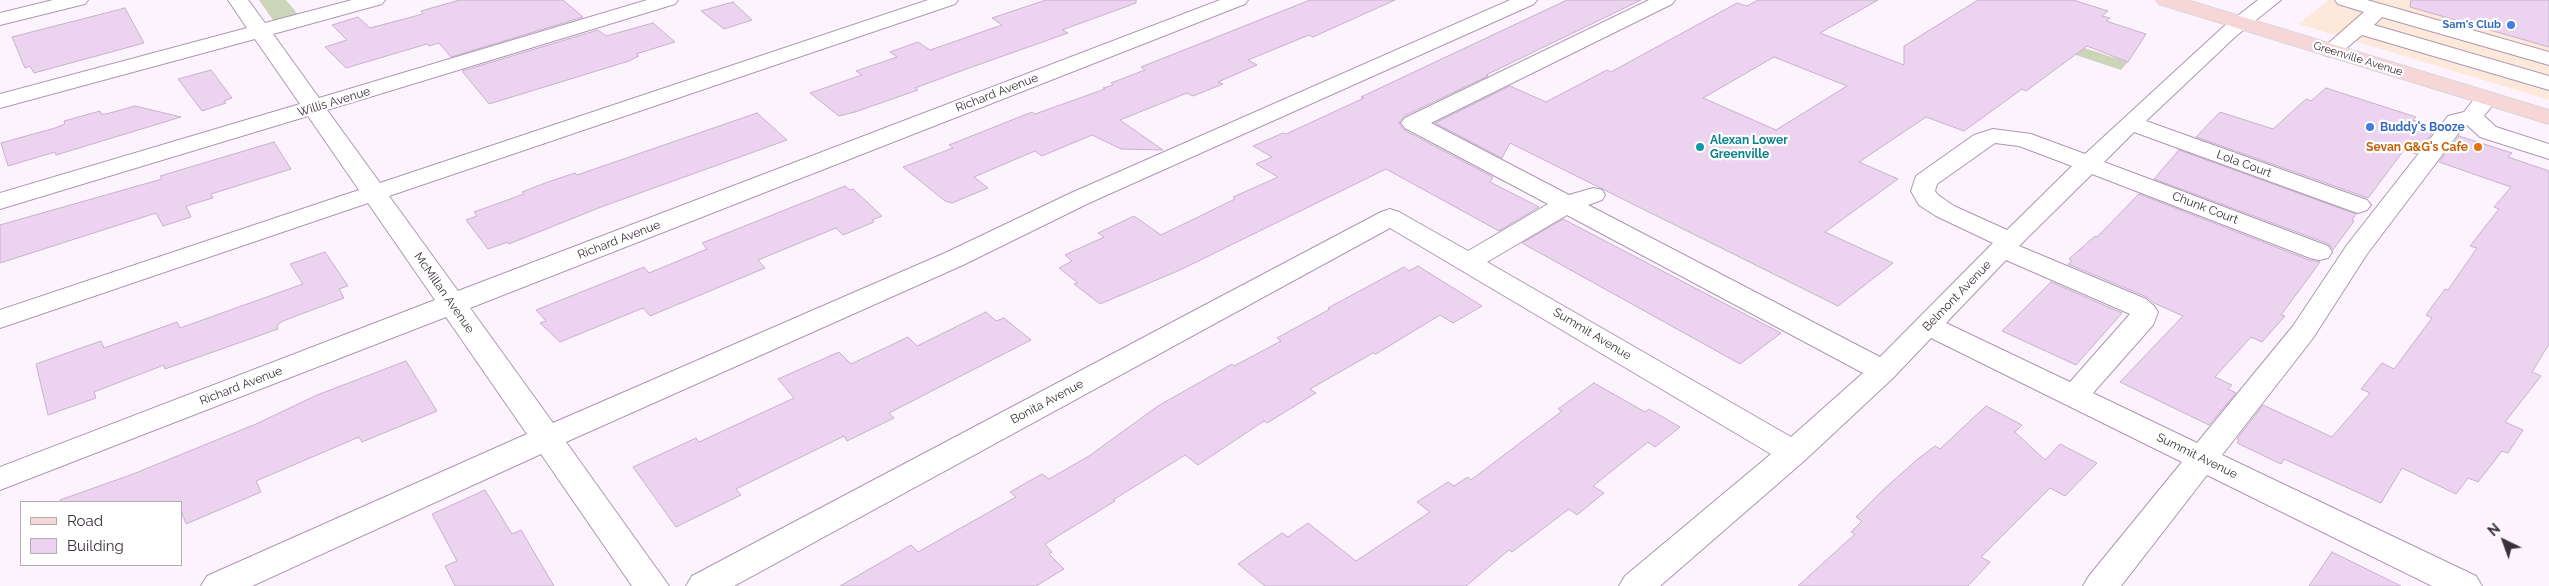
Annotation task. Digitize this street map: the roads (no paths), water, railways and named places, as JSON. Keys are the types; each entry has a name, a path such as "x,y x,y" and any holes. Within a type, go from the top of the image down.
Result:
{"main road":[{"name":"Greenville Avenue","path":"2166,0 2331,51 2480,108 2549,117"}],"street":[{"path":"0,19 78,0"},
{"name":"McMillan Avenue","path":"238,0 651,586"},
{"path":"0,101 375,0"},
{"name":"Willis Avenue","path":"0,202 668,0"},
{"path":"0,320 948,0"},
{"name":"Richard Avenue","path":"0,479 1238,0"},
{"path":"219,586 547,438 954,259 1080,198 1527,0"},
{"path":"1665,0 1413,123 1883,371"},
{"name":"Belmont Avenue","path":"1637,586 1793,452 1883,371 2006,245 2130,124 2241,23 2272,0"},
{"path":"2352,1 2549,59"},
{"path":"2331,51 2379,10"},
{"path":"2359,27 2549,83"},
{"path":"2101,586 2303,332 2356,251 2456,121 2480,108 2488,132 2549,152"},
{"name":"Lola Court","path":"2130,124 2358,205"},
{"name":"Chunk Court","path":"2074,396 2143,319 2144,312 2136,305 2006,245 1928,200 1923,191 1926,181 1982,140 1993,136 2024,139 2319,252"},
{"path":"1476,266 1574,208"},
{"name":"Summit Avenue","path":"1390,217 1793,452"},
{"name":"Bonita Avenue","path":"704,586 1390,217"},
{"name":"Summit Avenue","path":"1929,326 2464,586"}],"place":[{"name":"Sam's Club","path":"2511,25"},
{"name":"Buddy's Booze","path":"2370,127"},
{"name":"Alexan Lower Greenville","path":"1700,147"},
{"name":"Sevan G&G's Cafe","path":"2478,147"}]}
